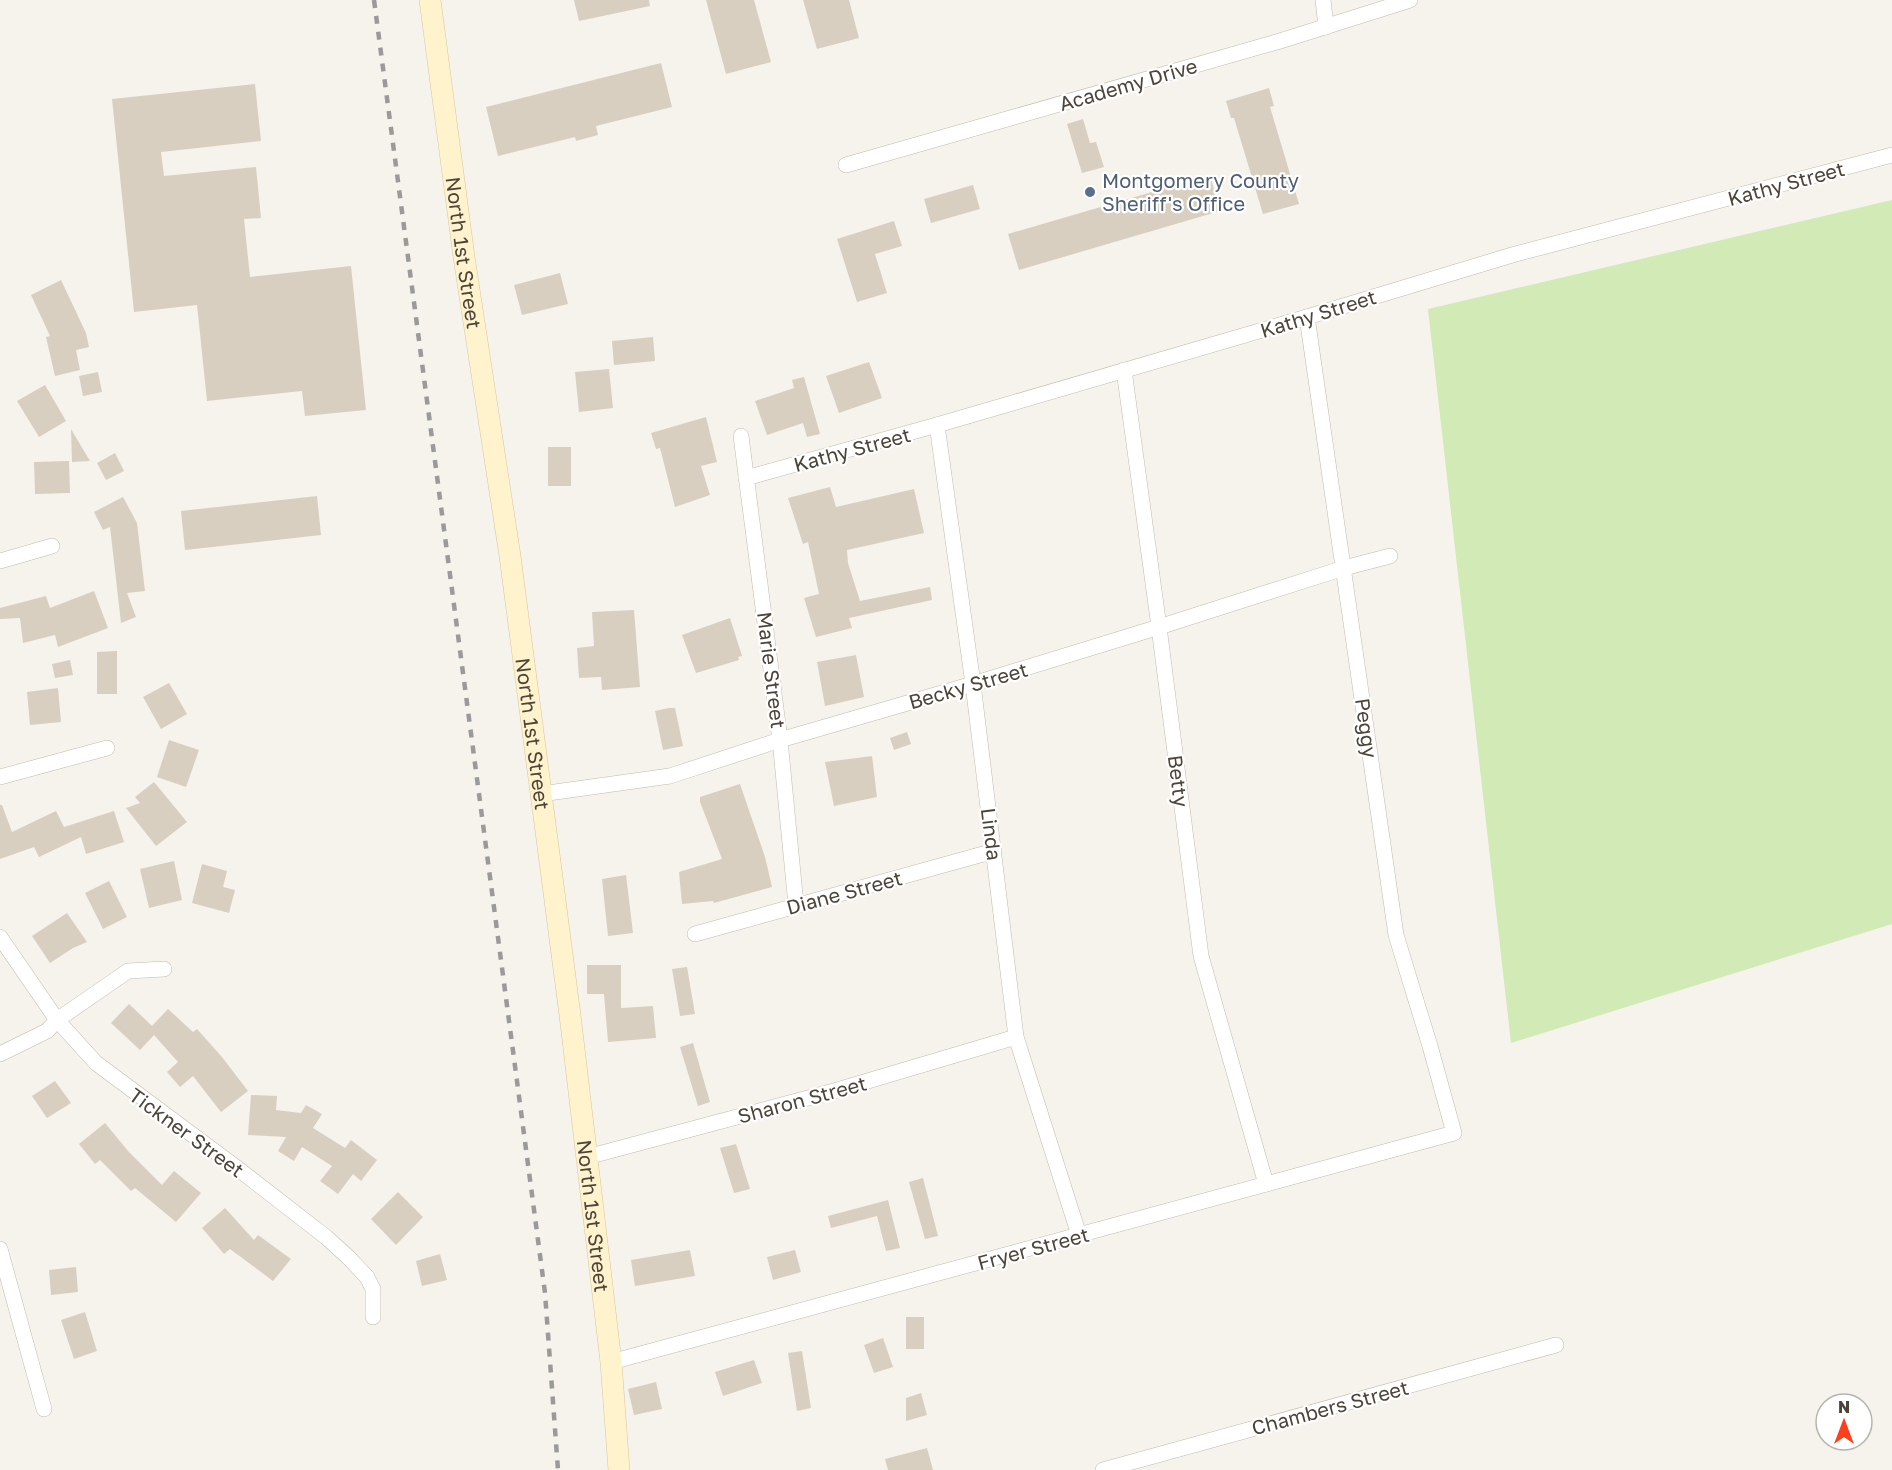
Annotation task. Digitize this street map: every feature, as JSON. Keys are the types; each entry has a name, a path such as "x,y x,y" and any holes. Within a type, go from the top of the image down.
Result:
{"street":[{"name":"North 1st Street","path":"430,0 464,257 510,556 541,794 611,1362 619,1470"},
{"path":"1323,0 1326,27"},
{"name":"Academy Drive","path":"846,165 1326,27 1410,0"},
{"name":"Kathy Street","path":"746,478 938,425 1512,255 1892,155"},
{"name":"Peggy","path":"1307,317 1396,936 1454,1133"},
{"name":"Betty","path":"1124,370 1201,956 1266,1184"},
{"name":"Linda","path":"938,425 1017,1037 1079,1235"},
{"name":"Marie Street","path":"741,436 780,740 796,905"},
{"path":"0,561 52,546"},
{"name":"Becky Street","path":"541,794 670,776 780,740 973,684 1344,568 1390,556"},
{"path":"0,777 107,748"},
{"name":"Diane Street","path":"695,934 994,851"},
{"name":"Tickner Street","path":"0,937 57,1020 96,1063 237,1168 326,1237 348,1257 367,1277 373,1288 373,1317"},
{"path":"0,1054 47,1031 57,1020 128,971 164,969"},
{"name":"Sharon Street","path":"587,1157 834,1091 1017,1037"},
{"name":"Fryer Street","path":"611,1362 1454,1133"},
{"path":"0,1249 44,1410"},
{"name":"Chambers Street","path":"1103,1470 1556,1345"}],"green space":[{"path":"1892,200 1892,924 1511,1043 1428,309"}],"building":[{"path":"574,0 649,0 650,6 579,21"},
{"path":"706,0 754,0 771,62 726,74"},
{"path":"803,0 849,0 859,38 817,49"},
{"path":"661,63 672,107 596,126 598,135 576,141 575,137 498,156 486,107"},
{"path":"255,84 261,141 161,152 164,176 256,167 261,218 244,219 250,277 351,266 366,410 305,416 302,391 207,401 197,305 134,312 112,99"},
{"path":"1269,88 1274,106 1270,107 1299,204 1263,214 1234,118 1231,118 1226,101"},
{"path":"1083,119 1090,143 1096,142 1104,167 1082,173 1067,124"},
{"path":"1210,175 1220,211 1019,270 1008,234"},
{"path":"973,185 980,209 931,223 924,199"},
{"path":"894,221 902,246 875,254 887,293 857,302 837,239"},
{"path":"560,273 568,304 522,315 514,285"},
{"path":"61,280 86,333 89,347 76,350 80,370 55,376 46,337 50,336 31,295"},
{"path":"653,337 655,361 614,365 612,341"},
{"path":"869,362 882,398 839,413 826,376"},
{"path":"609,369 613,408 579,412 575,372"},
{"path":"98,372 102,392 83,396 79,376"},
{"path":"804,377 820,434 807,437 803,423 767,435 755,401 794,388 792,380"},
{"path":"45,385 66,421 39,437 17,401"},
{"path":"706,417 717,462 701,466 710,495 675,507 660,448 656,449 651,433"},
{"path":"71,429 90,461 72,462"},
{"path":"548,447 571,447 571,486 548,486"},
{"path":"115,453 124,471 106,480 97,463"},
{"path":"69,461 70,493 35,494 34,462"},
{"path":"830,487 836,507 914,489 924,533 847,550 848,563 860,601 930,587 932,600 849,618 852,628 816,637 804,598 819,594 808,542 803,544 788,498"},
{"path":"317,496 321,535 185,550 181,511"},
{"path":"123,497 137,523 145,591 127,593 136,617 121,623 110,527 103,530 94,512"},
{"path":"94,591 108,628 58,647 55,635 23,643 20,618 0,619 0,608 46,596 50,608"},
{"path":"634,610 640,687 602,690 601,677 579,678 577,648 594,646 592,612"},
{"path":"730,618 742,656 738,657 739,660 696,673 682,635"},
{"path":"117,651 117,694 97,694 97,652"},
{"path":"856,655 864,697 825,706 817,662"},
{"path":"70,660 73,675 55,678 52,664"},
{"path":"169,683 187,714 161,729 143,697"},
{"path":"58,688 61,722 30,725 27,692"},
{"path":"675,708 683,746 663,750 655,711"},
{"path":"907,732 911,744 894,750 890,738"},
{"path":"169,740 199,750 186,787 157,777"},
{"path":"872,756 877,797 834,806 825,762"},
{"path":"154,782 187,822 156,846 126,808 140,803 135,797"},
{"path":"740,784 765,857 772,887 714,903 713,901 682,904 679,872 722,859 700,797"},
{"path":"0,805 2,805 12,832 56,811 64,827 114,811 124,842 86,854 81,837 39,857 34,847 0,859"},
{"path":"174,861 182,900 149,908 140,869"},
{"path":"202,864 227,871 223,887 235,890 229,913 192,903"},
{"path":"626,875 633,933 608,936 602,879"},
{"path":"109,881 127,917 103,929 85,893"},
{"path":"67,913 87,942 50,963 32,936"},
{"path":"587,965 621,965 621,1008 653,1006 656,1038 608,1042 604,994 587,994"},
{"path":"687,967 695,1014 680,1016 672,969"},
{"path":"129,1004 152,1026 168,1009 193,1032 197,1029 248,1091 221,1112 193,1076 180,1087 167,1072 178,1062 154,1035 140,1050 111,1023"},
{"path":"693,1043 710,1102 698,1106 680,1047"},
{"path":"55,1081 71,1103 47,1118 32,1096"},
{"path":"251,1095 277,1096 276,1110 301,1113 306,1105 322,1114 313,1128 345,1148 351,1140 377,1160 361,1181 353,1174 338,1194 320,1181 332,1166 302,1147 294,1161 278,1151 286,1137 248,1135"},
{"path":"105,1123 128,1151 162,1185 174,1171 201,1193 176,1222 135,1188 131,1191 100,1160 95,1164 79,1144"},
{"path":"736,1144 750,1189 734,1193 720,1148"},
{"path":"923,1178 938,1236 925,1239 909,1182"},
{"path":"398,1192 423,1217 396,1245 371,1219"},
{"path":"888,1200 900,1248 886,1251 877,1216 831,1228 828,1216"},
{"path":"225,1208 254,1240 258,1235 291,1259 273,1281 230,1249 224,1254 202,1228"},
{"path":"690,1250 695,1276 635,1286 631,1260"},
{"path":"795,1250 801,1272 773,1280 767,1257"},
{"path":"440,1254 447,1280 422,1286 416,1261"},
{"path":"76,1267 78,1292 51,1295 49,1270"},
{"path":"85,1312 97,1351 74,1359 61,1320"},
{"path":"906,1317 924,1317 924,1349 906,1349"},
{"path":"883,1338 893,1367 874,1373 864,1345"},
{"path":"802,1351 811,1408 797,1411 788,1353"},
{"path":"754,1360 762,1383 723,1396 715,1372"},
{"path":"656,1382 662,1409 634,1415 628,1389"},
{"path":"921,1393 927,1415 906,1421 906,1398"},
{"path":"927,1448 933,1470 888,1470 885,1459"}],"railway":[{"path":"374,0 545,1293 558,1470"}],"place":[{"name":"Montgomery County Sheriff's Office","path":"1090,192"}]}
